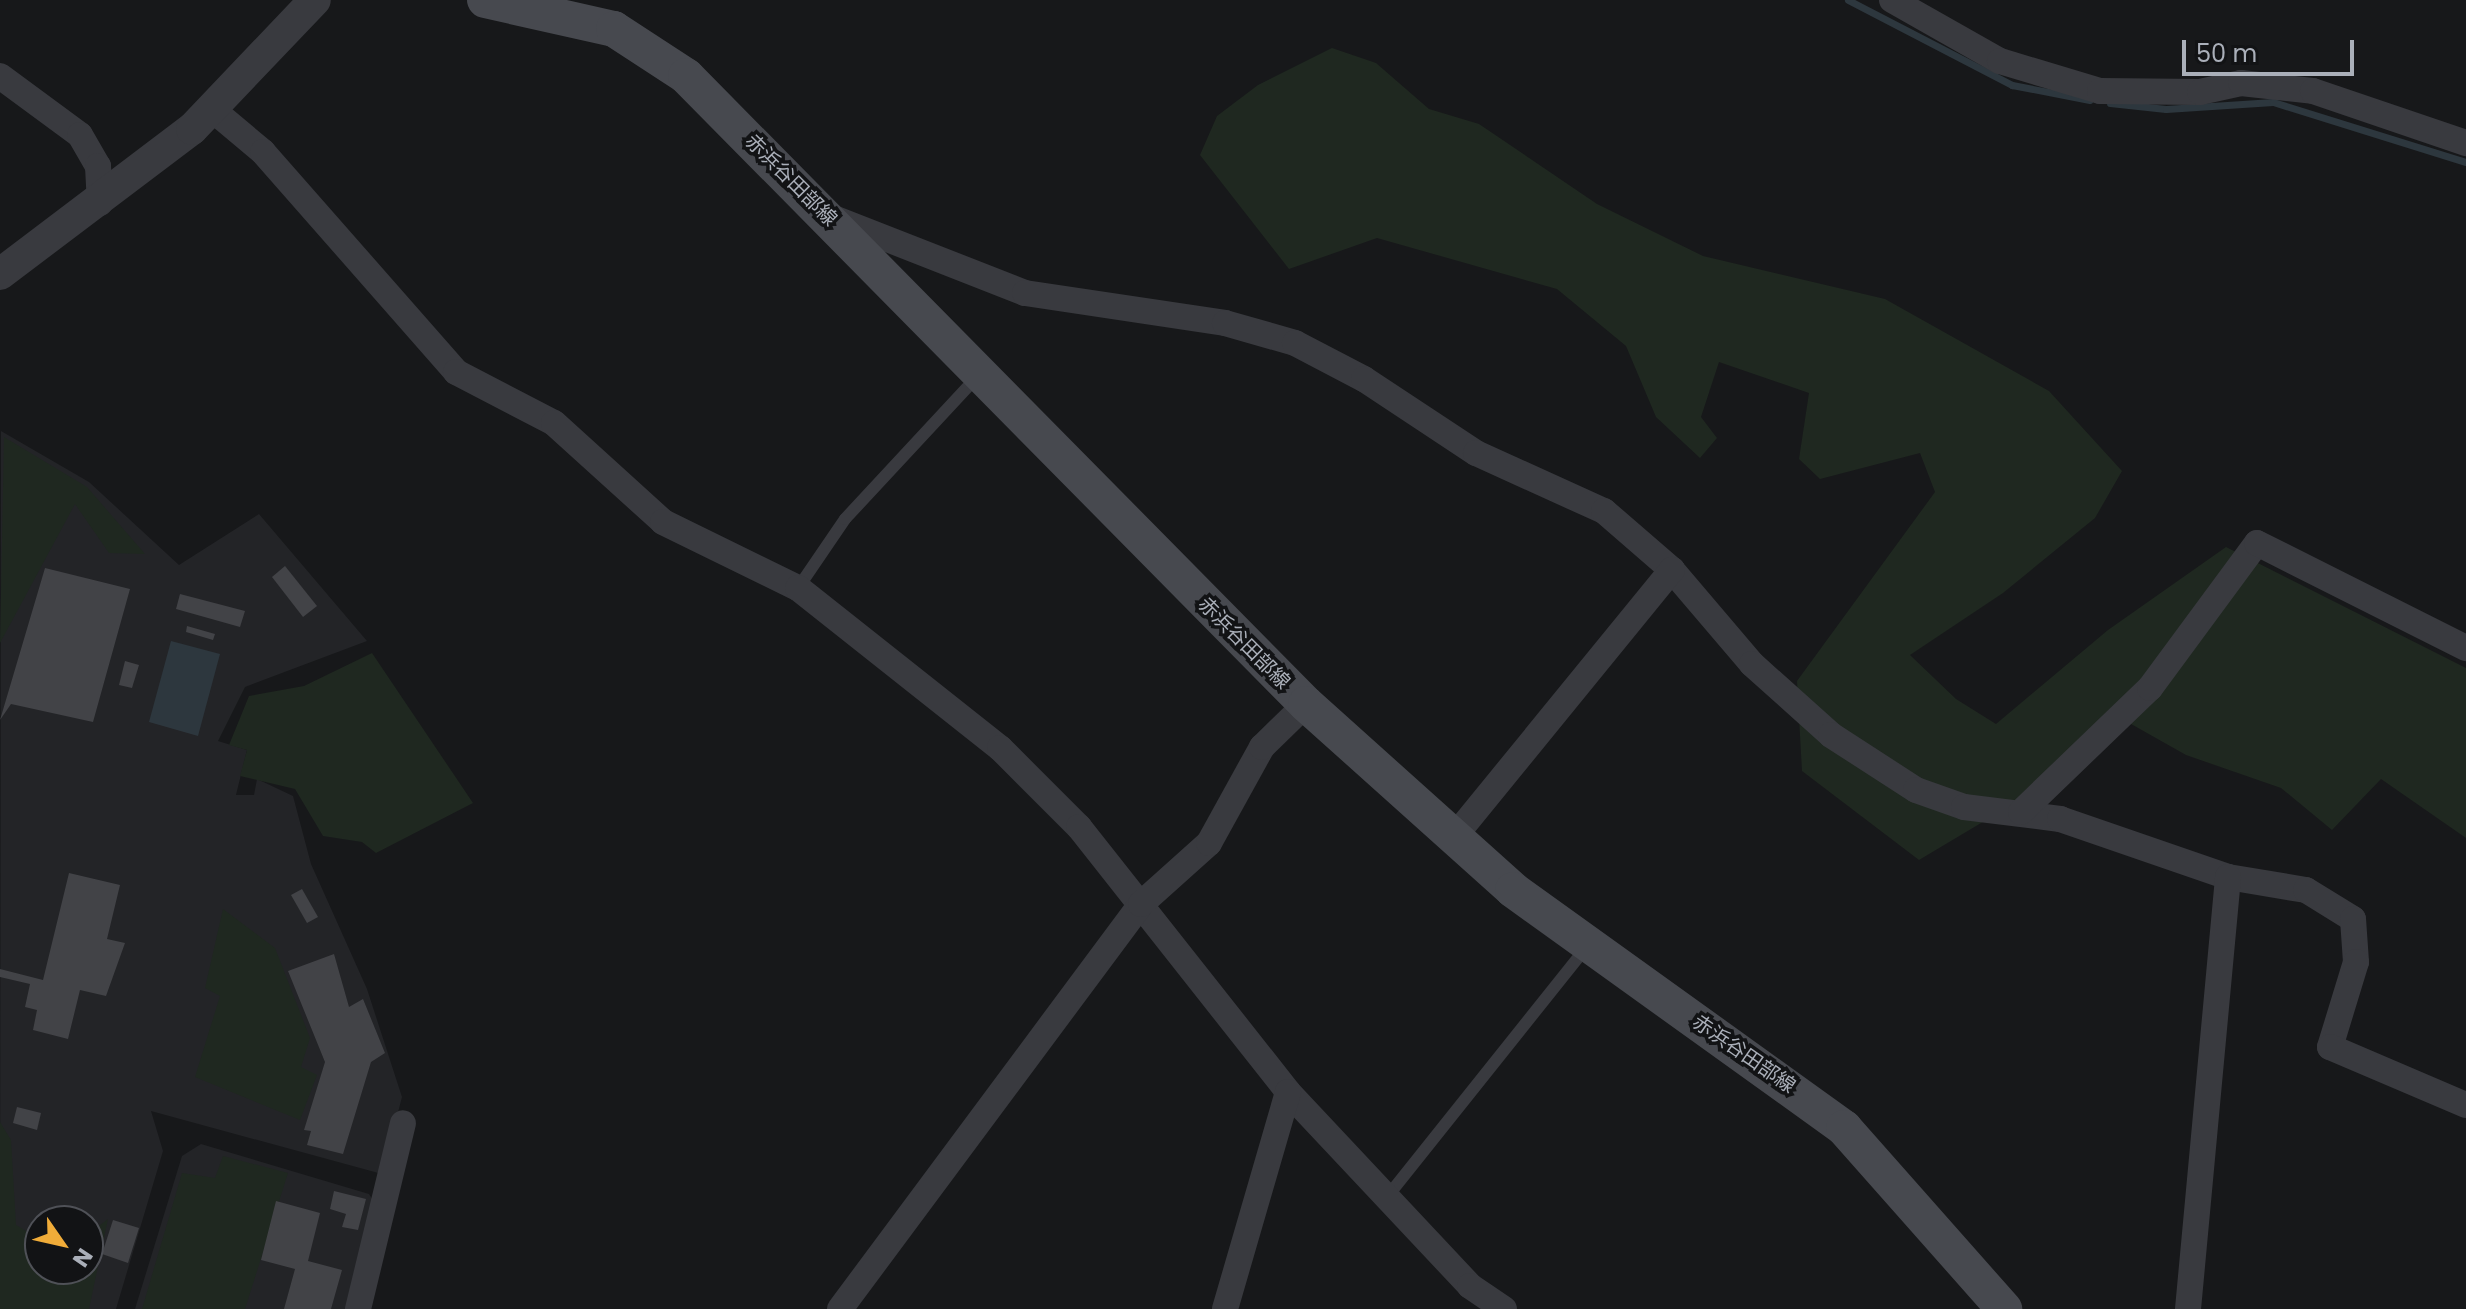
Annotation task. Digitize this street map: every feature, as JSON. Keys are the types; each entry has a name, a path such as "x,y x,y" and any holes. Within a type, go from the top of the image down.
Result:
{"main road":[{"name":"赤浜谷田部線","path":"485,0 570,8 654,51 826,215 978,376 1306,704 1454,837 1588,946 1844,1128 2004,1309"}],"street":[{"path":"0,274 100,203 213,110 315,0"},
{"path":"1892,0 2000,61 2100,91 2200,92 2241,83 2313,91 2466,143"},
{"path":"0,76 80,135 98,166 100,203"},
{"path":"213,110 263,152 456,372 554,423 663,522 798,588 1000,748 1079,827 1288,1092 1470,1286 1504,1309"},
{"path":"826,215 1025,293 1225,323 1295,343 1364,379 1476,453 1604,511 1672,570 1752,664 1831,735 1916,790 1964,807 2021,812 2228,877 2306,890 2353,919 2356,962 2330,1047 2466,1105"},
{"path":"2021,812 2150,688 2257,543 2466,648"},
{"path":"1454,837 1672,570"},
{"path":"840,1309 1141,904 1209,843 1262,747 1306,704"},
{"path":"2188,1309 2228,877"},
{"path":"1225,1309 1288,1092"},
{"path":"358,1309 403,1123"}],"lane":[{"path":"798,588 845,519 978,376"},
{"path":"1387,1197 1588,946"}],"shaded area":[{"path":"1332,48 1376,63 1429,109 1479,124 1597,204 1703,256 1885,299 2049,391 2122,471 2095,518 2003,593 1910,655 1956,699 1996,724 2108,630 2226,547 2466,668 2466,838 2381,779 2332,830 2281,788 2186,755 2108,711 2018,801 1919,860 1802,771 1797,681 1935,492 1920,453 1820,479 1799,459 1809,393 1719,362 1701,417 1717,438 1700,458 1656,417 1626,346 1557,289 1377,238 1289,269 1200,155 1217,116 1258,85"},
{"path":"1,431 89,482 179,565 259,514 367,641 245,687 218,741 247,750 236,795 254,795 257,779 293,796 311,864 367,989 402,1097 382,1174 151,1111 163,1151 116,1309 0,1309"},
{"path":"4,437 87,487 145,554 109,553 75,504 0,643"},
{"path":"171,641 220,654 198,736 149,722"},
{"path":"372,653 473,803 376,853 362,842 323,836 295,789 240,776 247,750 229,745 249,696 304,686"},
{"path":"223,909 275,948 310,1038 301,1067 317,1075 300,1120 195,1077 220,996 205,988"},
{"path":"0,1122 11,1140 16,1225 24,1230 24,1285 94,1285 89,1309 0,1309"},
{"path":"201,1144 369,1194 374,1202 347,1309 135,1309 182,1156"},
{"path":"223,1156 288,1173 245,1309 142,1309 182,1173 215,1178"}],"building":[{"path":"285,566 317,606 303,617 272,577"},
{"path":"45,568 130,589 93,722 11,704 0,720"},
{"path":"180,594 245,611 240,627 176,609"},
{"path":"187,626 215,634 213,640 186,632"},
{"path":"125,661 139,665 132,688 119,685"},
{"path":"69,873 120,885 107,939 125,943 106,996 80,990 68,1039 33,1030 37,1010 25,1007 30,984 0,977 0,969 43,980"},
{"path":"302,889 318,917 307,923 291,895"},
{"path":"334,954 349,1007 363,999 385,1053 371,1062 343,1154 307,1145 311,1131 304,1130 325,1062 288,971"},
{"path":"17,1107 41,1113 37,1130 13,1123"},
{"path":"334,1191 366,1199 358,1230 342,1227 346,1214 330,1209"},
{"path":"276,1201 320,1213 308,1261 342,1270 331,1309 284,1309 295,1269 261,1260"},
{"path":"113,1220 139,1228 128,1263 104,1255"}],"waterway":[{"path":"1848,0 2012,85 2090,100"},
{"path":"2110,103 2166,109 2273,102 2466,162"}]}
